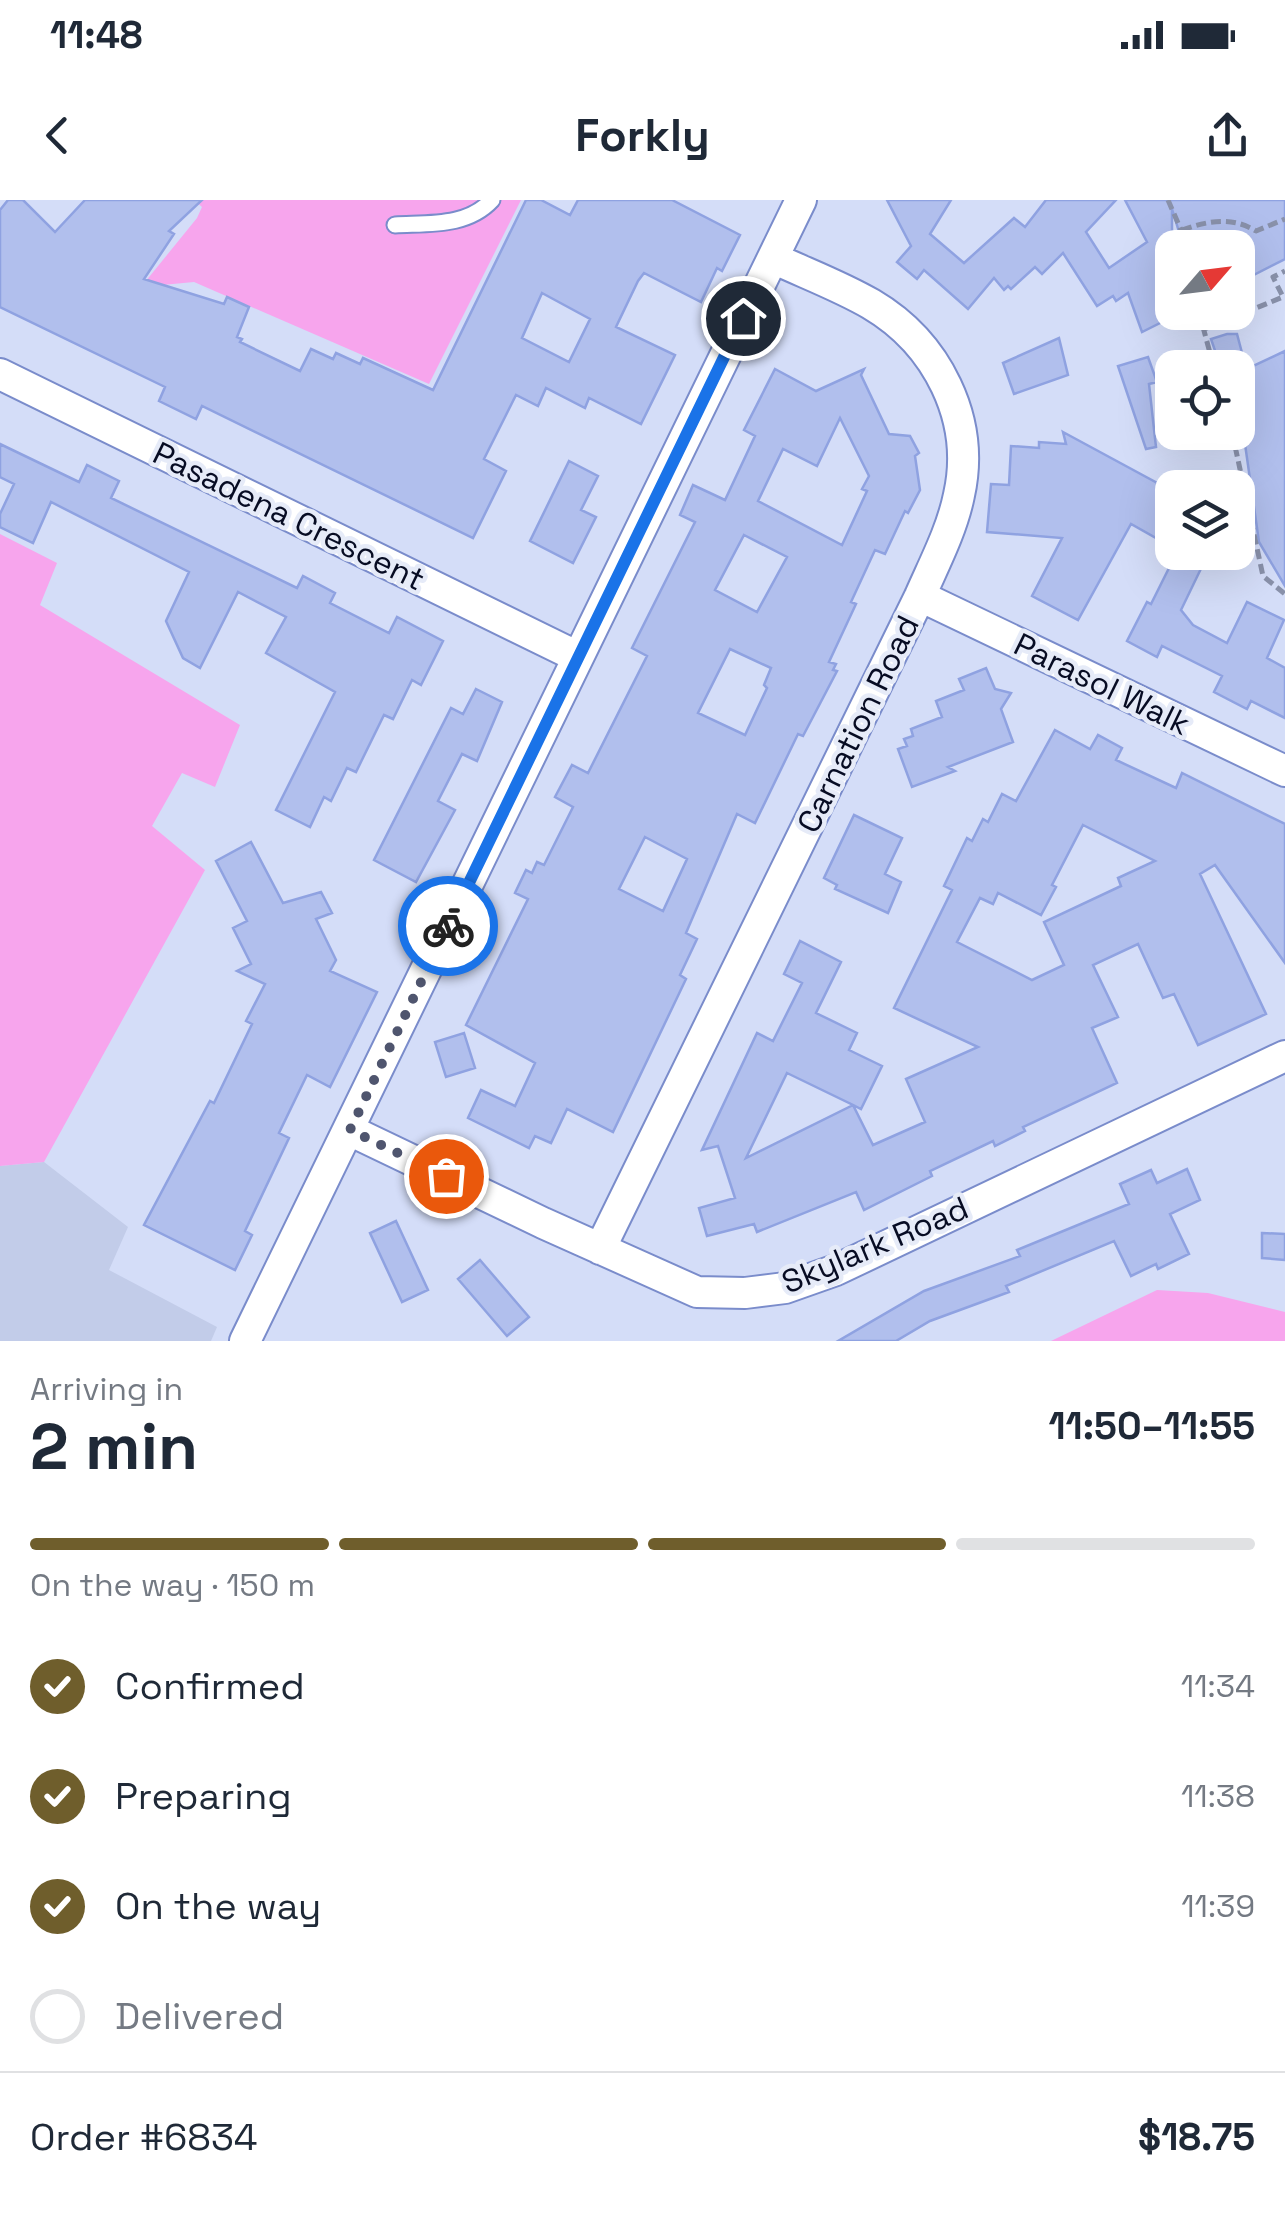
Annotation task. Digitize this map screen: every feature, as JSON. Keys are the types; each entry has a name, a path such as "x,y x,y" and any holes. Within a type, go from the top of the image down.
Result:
{"street":[{"path":"245,1341 801,200"},
{"name":"Carnation Road","path":"600,1249 920,596 959,496 964,438 949,390 934,362 898,322 871,304 773,258"},
{"name":"Pasadena Crescent","path":"0,374 578,657"},
{"name":"Parasol Walk","path":"920,596 1285,771"},
{"name":"Skylark Road","path":"350,1130 697,1292 745,1293 786,1288 836,1270 1285,1056"}],"lane":[{"path":"395,226 462,220 483,210 492,200"}],"path":[{"path":"1168,200 1182,230 1214,220 1244,224 1253,230"},
{"path":"1255,231 1285,219"},
{"path":"1255,308 1283,297 1273,277 1285,271"},
{"path":"1202,330 1208,350"},
{"path":"1236,450 1262,576 1285,594"}],"shaded area":[{"path":"194,200 521,200 429,384 194,282 141,287 197,218 202,207"},
{"path":"0,534 57,563 40,605 240,725 215,787 182,773 152,826 205,870 44,1162 0,1166"},
{"path":"44,1162 128,1227 109,1270 217,1327 211,1341 0,1341 0,1166"},
{"path":"1157,1290 1208,1293 1285,1312 1285,1341 1051,1341"}],"building":[{"path":"8,200 23,200 55,232 85,200 202,200 169,231 174,234 144,279 224,304 227,297 249,307 237,337 242,339 240,342 300,371 311,349 333,359 336,353 360,364 363,358 433,390 526,200 541,200 570,215 578,200 672,200 740,235 722,271 717,268 701,302 644,273 638,281 616,327 675,355 641,424 589,398 585,408 546,388 538,406 516,395 484,459 506,471 473,538 202,406 196,419 159,401 165,387 0,307 0,210","holes":["542,293 590,319 569,362 522,338"]},
{"path":"887,200 951,200 930,234 964,263 1014,218 1025,227 1046,200 1116,200 1086,232 1109,268 1147,242 1125,200 1285,200 1285,259 1255,274 1255,230 1178,230 1172,209 1172,230 1155,230 1155,326 1142,332 1128,293 1116,301 1113,296 1097,306 1063,253 1042,274 1035,267 1011,289 1008,286 1004,290 994,278 968,309 924,270 917,279 897,262 911,246"},
{"path":"1237,334 1241,350 1215,350 1211,339"},
{"path":"1059,338 1068,375 1014,394 1003,363"},
{"path":"1285,351 1285,586 1259,542 1255,470 1249,470 1246,450 1255,450 1255,365"},
{"path":"1148,357 1155,376 1155,382 1149,384 1155,447 1146,449 1118,366"},
{"path":"775,369 816,391 864,369 861,375 889,434 910,436 919,453 915,456 920,490 908,513 905,511 885,554 875,550 829,662 836,664 833,670 837,671 803,736 798,734 755,823 737,814 686,933 697,939 680,975 686,979 613,1132 567,1109 551,1143 535,1136 529,1148 468,1118 481,1090 515,1106 535,1063 466,1025 528,899 515,893 526,870 532,873 537,862 544,865 573,807 555,797 572,765 588,773 647,656 632,648 695,522 680,515 693,485 725,500 755,436 744,430","holes":["840,418 869,476 862,489 867,491 842,545 758,501 783,449 817,466","744,535 787,557 757,612 715,590","730,649 771,668 764,685 767,688 745,735 698,713","645,837 687,859 663,911 619,889"]},
{"path":"1063,432 1155,482 1155,537 1131,524 1078,620 1032,596 1062,538 987,532 991,484 1009,485 1011,446 1039,448 1039,442 1066,444"},
{"path":"0,444 79,482 87,465 119,481 111,498 297,588 303,576 335,593 330,603 389,633 397,617 443,641 421,685 412,680 393,719 384,715 356,772 347,768 331,801 324,797 310,827 276,810 335,692 266,653 286,617 238,592 200,668 183,658 166,621 189,572 51,502 33,543 0,527 0,514 14,484 0,477"},
{"path":"569,461 598,476 581,510 596,517 573,563 530,541"},
{"path":"1168,570 1200,570 1181,610 1193,625 1227,643 1247,602 1284,620 1267,658 1285,668 1285,718 1251,701 1247,709 1214,692 1222,676 1162,646 1157,657 1127,641 1147,602 1151,604"},
{"path":"986,668 995,689 1011,693 1001,709 1013,742 948,767 955,771 912,787 898,749 907,746 904,739 913,736 911,729 942,717 936,701 964,690 959,679"},
{"path":"476,689 502,702 477,761 462,754 438,801 455,810 416,882 374,860 451,708 463,714"},
{"path":"1055,730 1090,749 1098,735 1122,748 1116,760 1176,788 1182,773 1285,824 1285,963 1215,865 1200,874 1266,1014 1198,1045 1174,994 1163,998 1138,944 1093,965 1118,1017 1092,1028 1117,1083 1023,1127 1025,1131 995,1146 993,1141 930,1171 932,1176 864,1210 856,1192 757,1232 754,1224 707,1236 699,1208 735,1198 718,1146 702,1150 757,1033 773,1041 802,983 784,974 800,941 841,962 816,1013 857,1033 849,1050 882,1066 861,1109 853,1105 873,1145 925,1122 906,1079 978,1047 894,1008 952,890 944,886 967,838 972,841 983,819 988,822 1002,794 1016,801","holes":["1083,825 1155,861 1118,878 1121,886 1044,922 1064,965 1032,980 957,942 980,898 993,904 998,893 1041,915","787,1073 853,1105 746,1158"]},
{"path":"854,815 902,838 885,874 901,882 888,913 835,889 837,885 824,878"},
{"path":"251,842 283,903 321,892 332,913 316,919 336,960 330,971 377,992 330,1087 307,1075 279,1133 289,1138 245,1231 252,1235 235,1270 144,1225 210,1101 214,1103 252,1024 246,1021 265,984 237,971 251,964 233,928 247,921 216,861"},
{"path":"464,1033 475,1068 446,1077 435,1042"},
{"path":"1187,1169 1200,1200 1170,1214 1189,1254 1158,1269 1156,1264 1131,1276 1114,1241 1006,1286 1009,1292 930,1321 896,1341 838,1341 924,1291 1020,1256 1017,1250 1129,1204 1120,1184 1151,1170 1157,1183"},
{"path":"396,1221 428,1290 402,1302 370,1233"},
{"path":"1262,1233 1285,1234 1285,1260 1262,1258"},
{"path":"480,1260 529,1317 507,1336 458,1279"}],"way so far":[{"path":"446,1176 350,1130 448,926"}],"route":[{"path":"448,926 743,318"}]}
